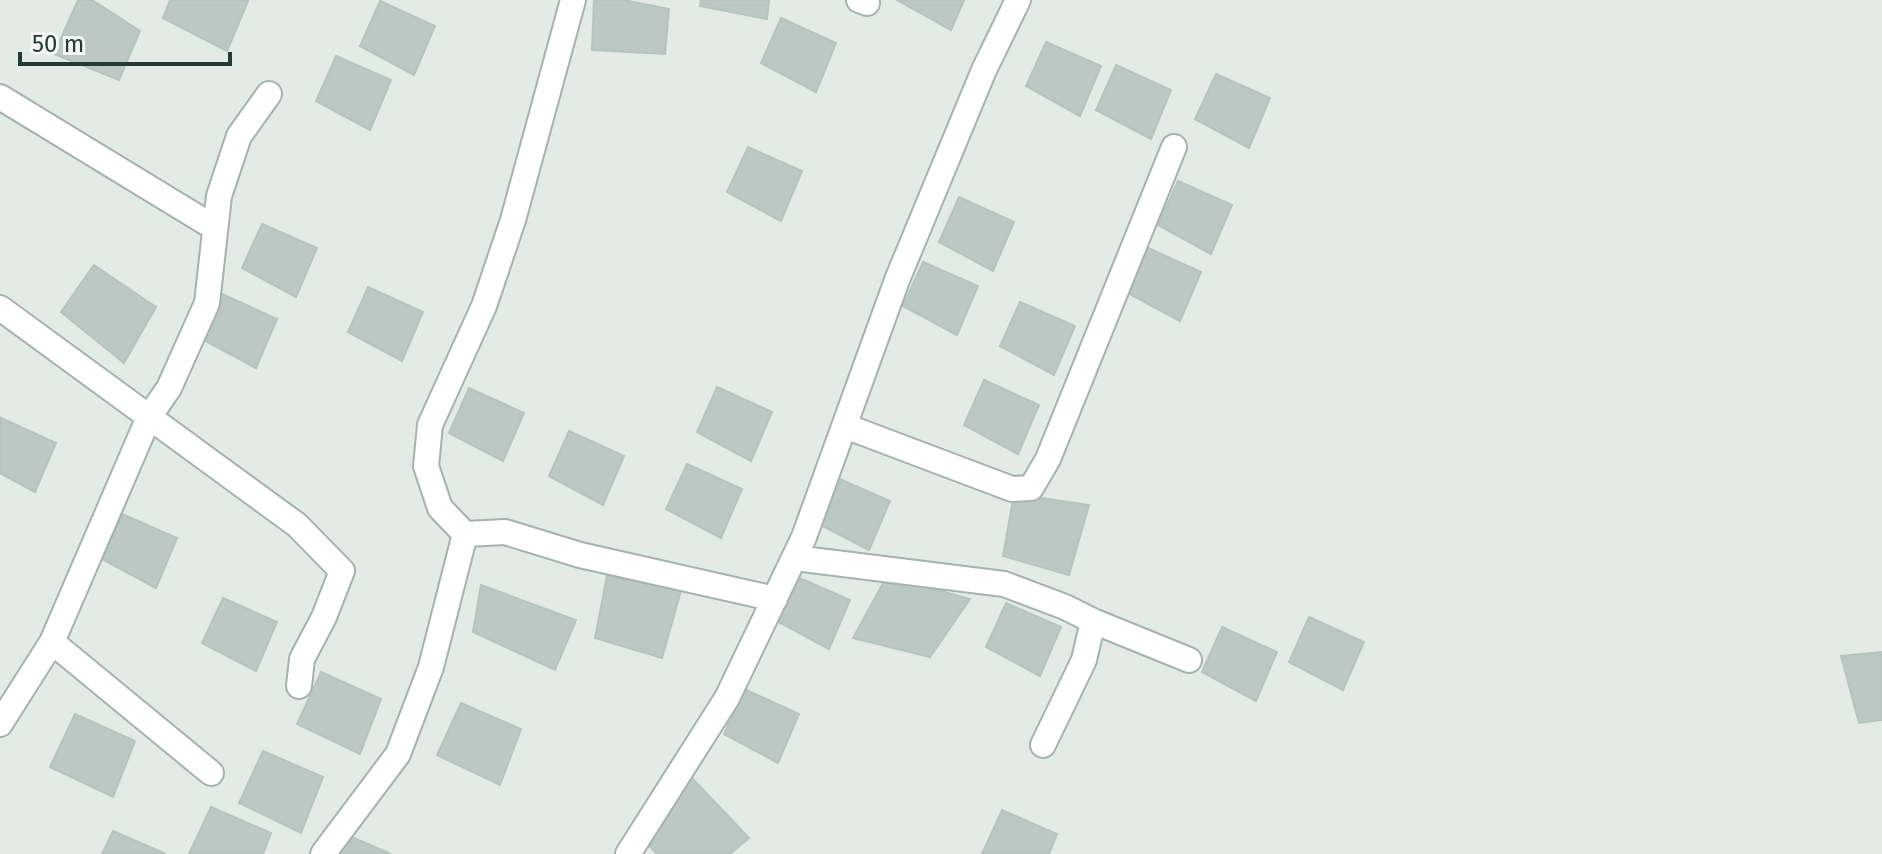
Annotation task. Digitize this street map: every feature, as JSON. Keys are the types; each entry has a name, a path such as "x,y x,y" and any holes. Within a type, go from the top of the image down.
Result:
{"street":[{"path":"573,0 513,220 484,306 430,425 426,466 440,508 465,534 505,532 580,555 775,599"},
{"path":"628,854 727,698 795,558 897,280 984,70 1018,0"},
{"path":"0,724 52,642 149,417 169,388 207,303 219,196 239,136 269,94"},
{"path":"0,97 215,228"},
{"path":"845,426 1012,489 1031,488 1048,459 1174,147"},
{"path":"0,308 297,525 342,571 324,617 302,659 299,686"},
{"path":"323,854 398,754 431,667 465,534"},
{"path":"795,558 1004,584 1189,660"},
{"path":"1043,745 1084,660 1093,621"},
{"path":"52,642 211,773"}],"building":[{"path":"78,0 92,0 140,31 119,80 54,54"},
{"path":"170,0 248,1 227,51 163,18"},
{"path":"594,0 624,0 669,9 665,54 592,50"},
{"path":"701,0 769,0 767,19 700,6"},
{"path":"897,0 964,0 951,30"},
{"path":"380,1 435,26 414,75 360,46"},
{"path":"781,18 836,43 816,92 761,63"},
{"path":"1046,42 1101,66 1080,116 1026,86"},
{"path":"336,56 391,80 370,130 316,101"},
{"path":"1116,65 1171,90 1151,139 1096,110"},
{"path":"1216,74 1270,98 1249,148 1195,119"},
{"path":"748,147 802,171 781,221 727,192"},
{"path":"1178,181 1232,205 1211,254 1158,225"},
{"path":"959,197 1014,222 993,271 939,242"},
{"path":"262,224 317,248 296,297 242,268"},
{"path":"1146,247 1201,272 1180,321 1126,292"},
{"path":"923,262 978,286 957,335 903,306"},
{"path":"94,265 156,307 124,363 61,312"},
{"path":"368,287 423,312 402,361 348,332"},
{"path":"222,294 277,319 256,368 202,339"},
{"path":"1020,302 1075,326 1054,375 1000,346"},
{"path":"984,380 1039,405 1018,454 964,425"},
{"path":"717,387 772,412 751,461 697,432"},
{"path":"469,388 524,413 503,461 449,433"},
{"path":"1,418 56,443 35,492 0,473"},
{"path":"569,431 624,456 603,505 549,476"},
{"path":"687,464 742,489 721,538 666,509"},
{"path":"835,477 890,501 869,550 815,522"},
{"path":"1014,494 1089,505 1069,575 1003,556"},
{"path":"122,514 177,538 156,588 102,559"},
{"path":"607,576 682,587 662,658 595,638"},
{"path":"795,576 850,600 829,649 775,620"},
{"path":"887,576 970,599 930,657 853,638"},
{"path":"481,585 576,620 555,670 473,632"},
{"path":"223,598 277,622 256,671 202,643"},
{"path":"1006,603 1061,627 1040,676 986,647"},
{"path":"1309,617 1364,642 1343,690 1289,662"},
{"path":"1222,627 1277,652 1256,701 1202,672"},
{"path":"1882,652 1882,720 1859,723 1841,656"},
{"path":"321,672 381,699 360,754 297,724"},
{"path":"744,689 799,714 778,763 724,734"},
{"path":"461,703 521,729 500,785 437,755"},
{"path":"75,714 135,741 113,797 50,767"},
{"path":"263,751 323,777 301,833 239,803"},
{"path":"690,776 749,838 730,854 657,854 644,841"},
{"path":"211,807 271,833 263,854 189,854"},
{"path":"1002,810 1057,834 1049,854 982,854"},
{"path":"113,831 166,854 102,854"},
{"path":"347,835 391,854 338,854"}]}
